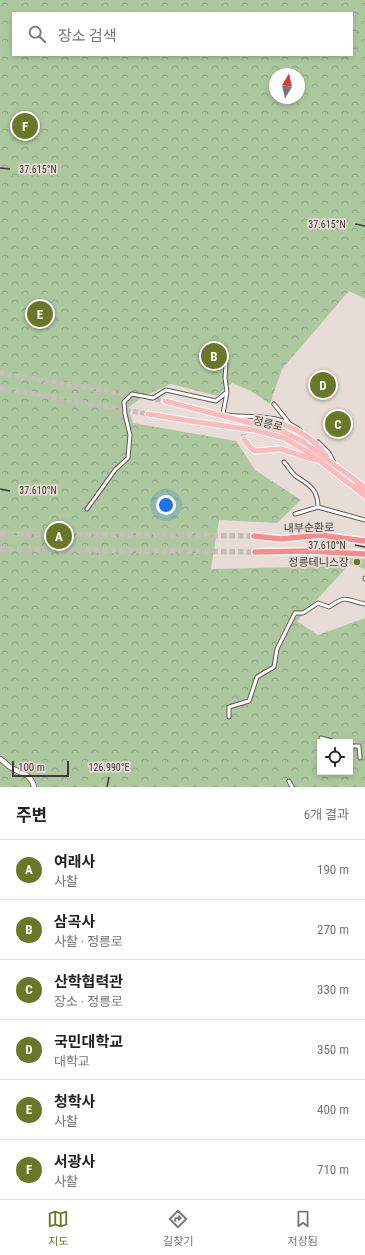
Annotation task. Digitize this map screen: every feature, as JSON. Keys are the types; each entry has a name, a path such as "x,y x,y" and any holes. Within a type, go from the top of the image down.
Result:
{"highway":[{"name":"내부순환로","path":"254,536 281,539 334,536 365,541"},
{"path":"255,552 334,552 365,554"}],"main road":[{"name":"정릉로","path":"165,401 282,431 293,436 365,487"},
{"name":"정릉로","path":"148,414 270,433 297,445 365,496"},
{"path":"264,419 280,423 298,431 322,450 328,460"},
{"path":"244,439 250,447 256,451 272,449 286,450 320,461"},
{"path":"338,476 348,478 365,491"}],"street":[{"path":"223,414 227,392 225,378 226,364"},
{"path":"87,509 115,470 128,458 130,435 124,406 127,398 132,394 153,398 166,390 216,401 227,392"},
{"name":"정릉로","path":"274,404 289,423 324,448 329,453 334,464"},
{"name":"정릉로","path":"190,407 250,418 267,416 289,423"},
{"path":"284,462 297,477 307,483 314,490 318,496 318,507"},
{"path":"295,514 318,507 365,520"},
{"path":"229,717 229,707 249,701 256,677 274,667 277,649 295,613 303,613 318,603 322,603 328,607 341,599 346,598 365,604"},
{"path":"353,746 359,746 360,758"},
{"path":"0,759 12,768 26,775 31,780 34,787"},
{"path":"289,781 292,787"}],"green space":[{"path":"0,0 365,0 365,299 349,291 282,369 270,404 251,391 232,383 217,396 171,384 142,397 128,408 133,423 236,441 255,470 301,500 277,523 219,520 211,569 348,566 297,621 318,635 365,618 365,787 0,787"},
{"name":"정릉테니스장","path":"346,558 365,559 365,569 350,564"}],"tunnel":[{"path":"0,373 135,396"},
{"path":"0,388 148,414"},
{"path":"148,398 165,401"},
{"path":"244,439 243,434 245,426 255,420 264,419"},
{"path":"0,534 254,536"},
{"path":"0,549 255,552"}],"place":[{"name":"서광사","path":"25,126"},
{"name":"청학사","path":"40,314"},
{"name":"삼곡사","path":"214,356"},
{"name":"국민대학교","path":"323,385"},
{"name":"산학협력관","path":"338,424"},
{"name":"여래사","path":"59,536"},
{"name":"정릉테니스장","path":"357,562"}]}
